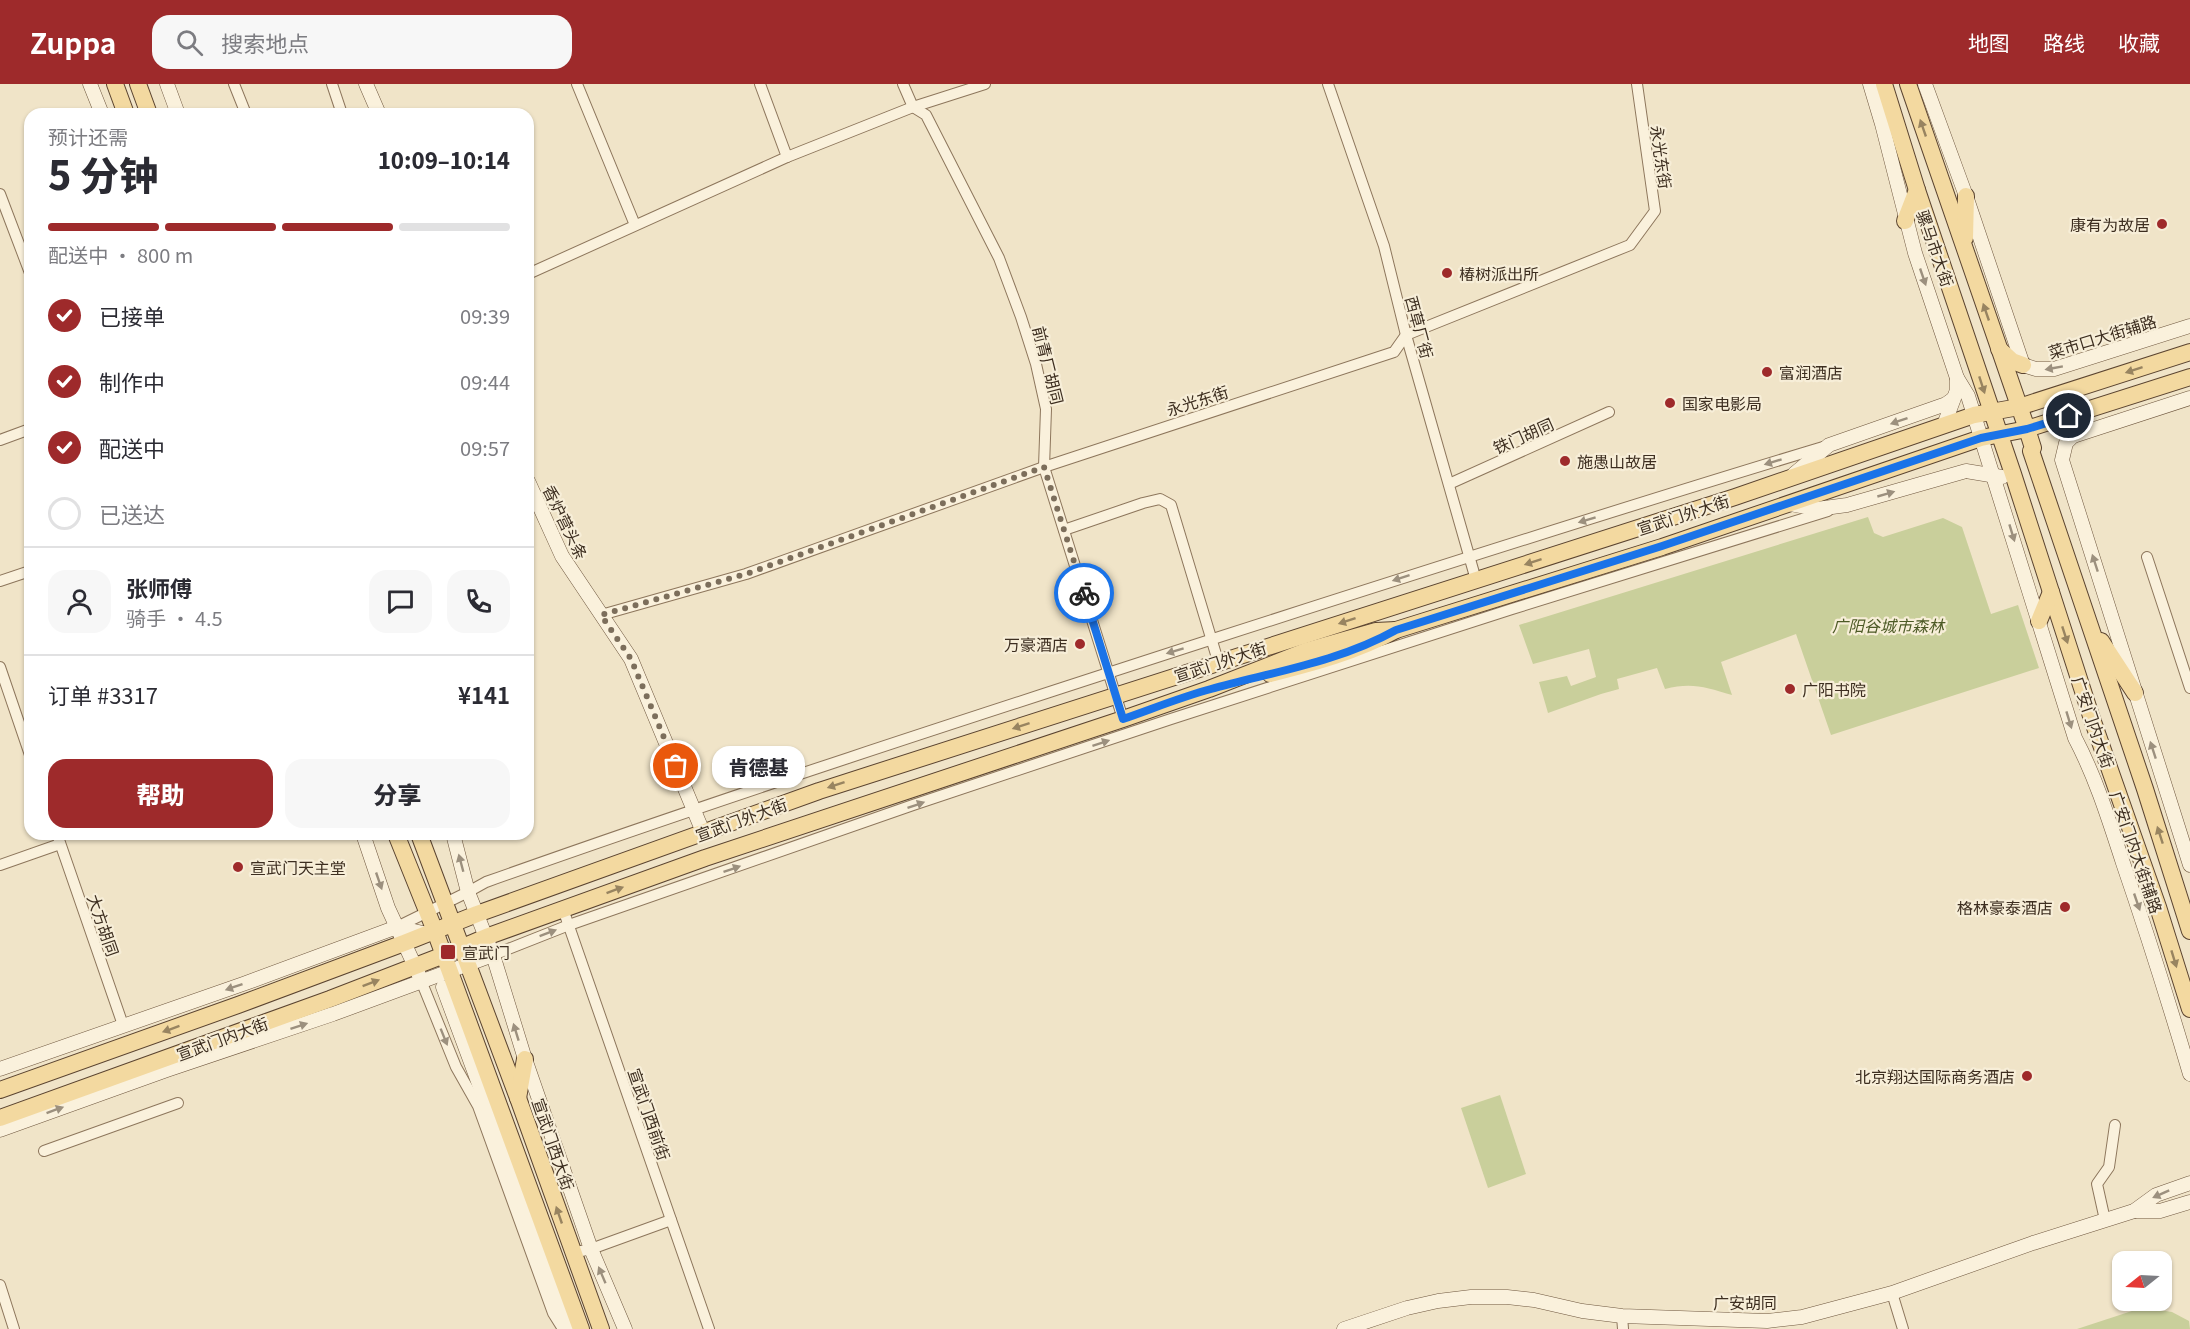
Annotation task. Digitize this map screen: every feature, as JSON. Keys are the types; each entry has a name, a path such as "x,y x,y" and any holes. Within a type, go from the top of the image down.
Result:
{"main road":[{"path":"115,84 124,108"},
{"path":"138,84 147,108"},
{"name":"骡马市大街","path":"1884,84 1917,190 2000,434"},
{"name":"骡马市大街","path":"1908,84 2027,429"},
{"path":"1905,221 1917,190"},
{"path":"1965,196 1965,251"},
{"path":"1998,348 2012,362 2023,365"},
{"name":"宣武门外大街","path":"431,933 477,914 819,791 1788,479 1974,415 2019,407 2190,352"},
{"name":"宣武门外大街","path":"444,956 486,937 566,917 705,858 1123,719 1209,689 1306,651 1376,631 1396,630 1640,554 1981,438 2027,429 2190,377"},
{"name":"广安门内大街","path":"2027,429 2033,448 2031,451 2190,931"},
{"name":"广安门内大街","path":"2000,434 2091,716 2158,908 2190,1009"},
{"path":"2039,621 2051,592"},
{"path":"2088,620 2135,693"},
{"path":"398,840 425,907 431,933 444,956 446,980 580,1329"},
{"name":"宣武门西大街","path":"421,840 601,1329"},
{"name":"宣武门内大街","path":"0,1090 431,933"},
{"name":"宣武门内大街","path":"0,1118 444,956"},
{"path":"518,1098 525,1059"}],"street":[{"path":"90,84 100,108"},
{"path":"167,84 176,108"},
{"path":"234,84 244,108"},
{"path":"332,84 340,108"},
{"path":"366,84 376,108"},
{"path":"577,84 635,225"},
{"path":"760,84 787,157"},
{"name":"前青厂胡同","path":"903,84 913,107 926,115 999,258 1014,297 1036,364 1046,409 1044,467 1123,719"},
{"path":"534,271 787,157 913,107 985,84"},
{"name":"西草厂街","path":"1328,84 1384,246 1406,335 1476,580"},
{"name":"永光东街","path":"601,615 746,574 1044,467 1394,352 1406,335 1630,245 1655,211 1636,84"},
{"name":"骡马市大街","path":"1870,84 1905,221 1957,378"},
{"path":"1925,84 2023,365"},
{"path":"0,194 24,257"},
{"name":"菜市口大街辅路","path":"2023,365 2036,369 2054,369 2190,326"},
{"path":"1944,425 1957,390 1957,378"},
{"path":"1957,378 1968,396 1974,415"},
{"path":"2190,398 2073,436 2062,451 2062,460 2190,866"},
{"path":"0,1069 397,927 486,882 693,808 1469,556 1829,445 1946,404 1953,399"},
{"name":"铁门胡同","path":"1449,484 1609,412"},
{"name":"广安门内大街辅路","path":"1974,415 2075,738 2095,782 2141,915 2190,1074"},
{"path":"0,440 24,431"},
{"path":"1788,479 1829,445"},
{"path":"0,1130 166,1070 422,983 446,980 468,964 493,955 566,917 1294,679 1847,505 1966,471 2014,480"},
{"path":"1980,474 2000,494"},
{"name":"香炉营头条","path":"534,494 562,556 631,659 703,832"},
{"path":"1064,530 1143,502 1160,499 1171,506 1218,661"},
{"path":"1788,503 1817,509 1847,505"},
{"path":"2147,557 2190,688"},
{"path":"0,581 24,573"},
{"path":"0,667 24,737"},
{"path":"0,865 56,840"},
{"name":"大方胡同","path":"58,840 123,1025"},
{"path":"365,840 397,927 456,1067 478,1106 551,1309 566,1329"},
{"name":"宣武门西大街","path":"455,840 468,892 493,955 525,1059 591,1249 625,1329"},
{"name":"宣武门西前街","path":"566,917 709,1329"},
{"path":"397,927 431,933"},
{"path":"446,980 566,1329"},
{"path":"177,1007 204,1017"},
{"path":"44,1151 178,1103"},
{"path":"2105,1220 2097,1184 2109,1167 2115,1125"},
{"name":"广安胡同","path":"2134,1211 2156,1195 2190,1183"},
{"name":"广安胡同","path":"1344,1329 1407,1308 1471,1297 1534,1300 1623,1323 1767,1321 1802,1317 1892,1293 2033,1243 2134,1211 2160,1211 2190,1202"},
{"path":"572,1253 591,1249 671,1220"},
{"path":"0,1285 14,1329"},
{"path":"1892,1293 1903,1329"}],"green space":[{"name":"广阳谷城市森林","path":"1868,517 1874,533 1883,537 1943,518 1962,527 1991,614 2018,605 2039,668 1831,735 1796,634 1721,662 1732,695 1699,686 1665,689 1657,668 1617,679 1619,689 1548,713 1539,682 1567,676 1571,686 1596,677 1589,649 1533,664 1519,625"},
{"path":"1500,1095 1526,1174 1488,1188 1461,1108"},
{"path":"2132,1311 2166,1311 2189,1321 2190,1329 2077,1329"}],"way so far":[{"path":"676,766 631,659 601,615 746,574 1044,467 1084,593"}],"place":[{"name":"康有为故居","path":"2162,224"},
{"name":"椿树派出所","path":"1447,273"},
{"name":"富润酒店","path":"1767,372"},
{"name":"国家电影局","path":"1670,403"},
{"name":"施愚山故居","path":"1565,461"},
{"name":"万豪酒店","path":"1080,644"},
{"name":"广阳书院","path":"1790,689"},
{"name":"肯德基","path":"676,766"},
{"name":"宣武门天主堂","path":"238,867"},
{"name":"格林豪泰酒店","path":"2065,907"},
{"name":"宣武门","path":"448,952"},
{"name":"北京翔达国际商务酒店","path":"2027,1076"}],"route":[{"path":"1084,593 1123,719 1209,689 1318,662 1377,640 1396,630 1662,546 1981,438 2027,429 2069,416"}]}
